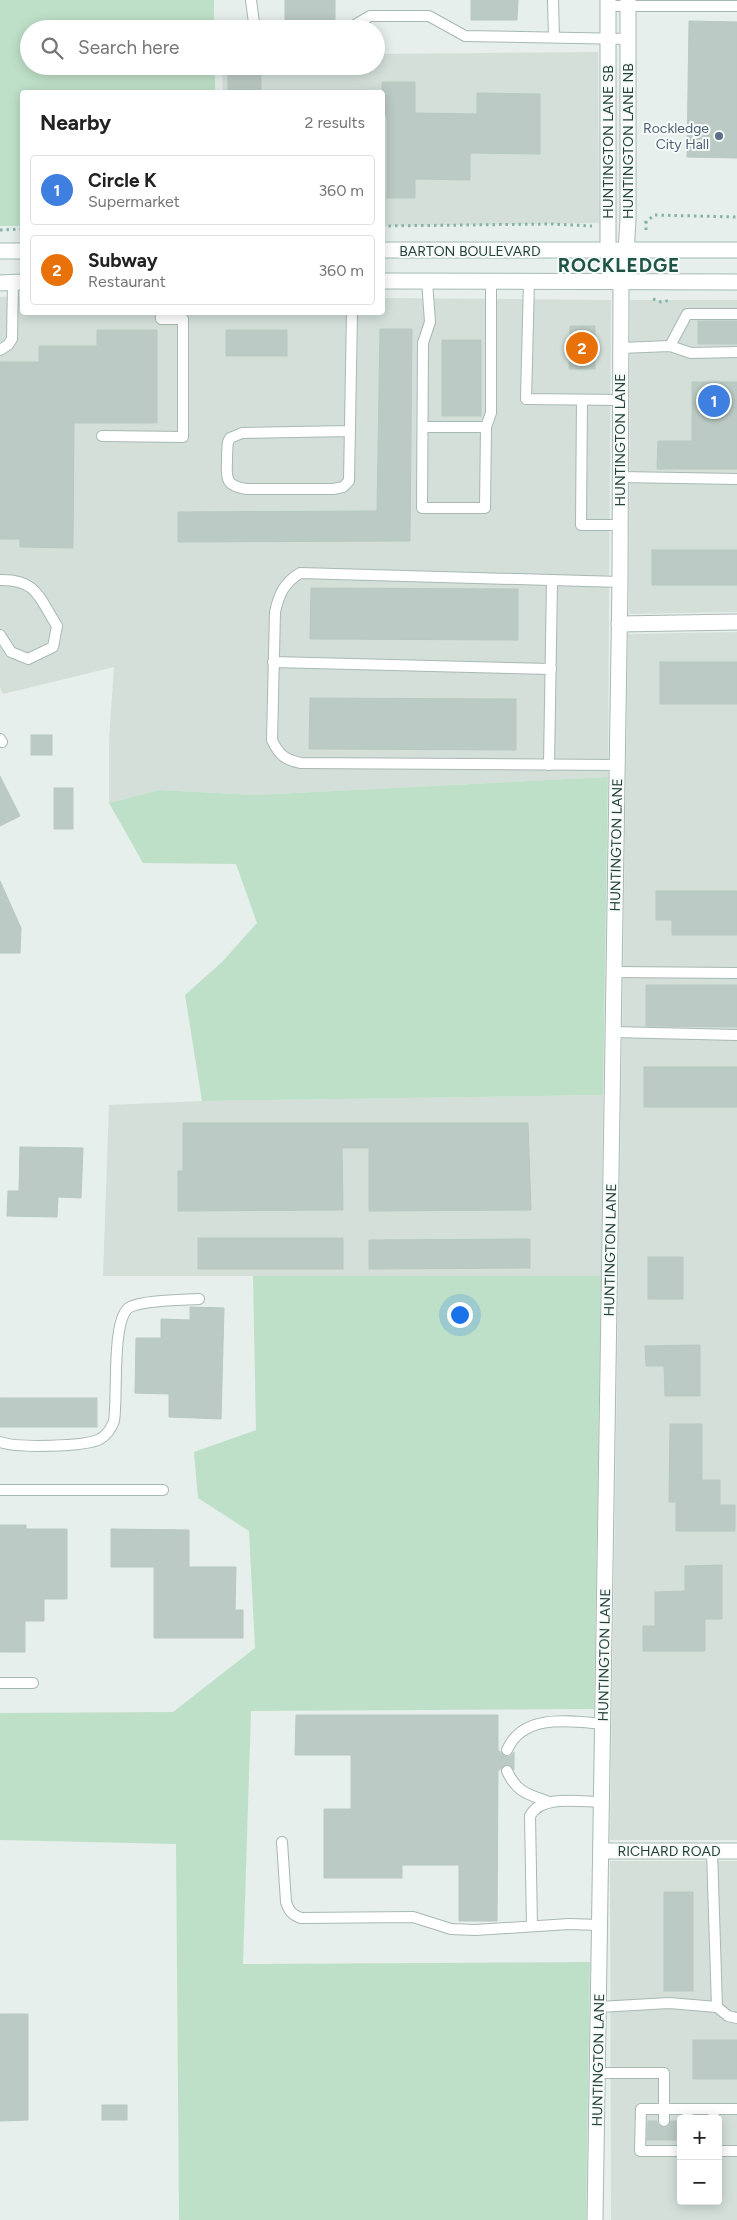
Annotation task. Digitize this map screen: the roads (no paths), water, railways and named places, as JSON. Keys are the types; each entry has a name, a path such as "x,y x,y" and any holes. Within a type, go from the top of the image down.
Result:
{"street":[{"name":"HUNTINGTON LANE SB","path":"608,3 608,251 612,269 621,281"},
{"name":"HUNTINGTON LANE NB","path":"621,281 625,269 628,226 628,3"},
{"path":"608,109 628,110"},
{"name":"BARTON BOULEVARD","path":"385,250 737,250"},
{"path":"0,252 20,251"},
{"path":"385,281 737,282"},
{"name":"HUNTINGTON LANE","path":"595,2220 620,582 621,281"},
{"path":"619,624 737,622"},
{"name":"RICHARD ROAD","path":"601,1850 737,1851"}],"lane":[{"path":"251,0 254,20"},
{"path":"553,0 554,37"},
{"path":"608,3 737,6"},
{"path":"363,20 370,16 429,16 465,36 629,39"},
{"path":"428,281 430,322 422,342 422,508 484,508 486,427 491,413 491,281"},
{"path":"529,281 526,399 620,400"},
{"path":"0,350 8,345 12,339 12,282"},
{"path":"670,346 687,314 737,314"},
{"path":"102,436 183,437 183,319 161,319 161,315"},
{"path":"349,431 242,433 230,438 227,447 226,475 229,482 235,488 246,489 343,487 349,481 352,315"},
{"path":"620,348 670,346 691,353 737,352"},
{"path":"582,400 581,525 620,525"},
{"path":"423,427 486,427"},
{"path":"620,477 737,479"},
{"path":"617,765 301,763 286,760 278,753 272,740 273,662 275,612 279,598 285,585 300,573 620,582"},
{"path":"0,580 16,580 32,587 57,626 53,647 28,659 11,652 0,635"},
{"path":"549,765 552,580"},
{"path":"273,662 551,669"},
{"path":"614,972 737,974"},
{"path":"613,1032 737,1036"},
{"path":"0,1442 57,1446 99,1440 110,1431 114,1421 118,1329 123,1313 130,1307 143,1304 199,1298"},
{"path":"0,1490 163,1490"},
{"path":"0,1682 33,1683"},
{"path":"506,1750 510,1741 530,1726 559,1720 603,1724"},
{"path":"506,1771 513,1785 524,1793 550,1802 602,1802"},
{"path":"532,1926 530,1816 532,1810 550,1802"},
{"path":"282,1842 286,1902 294,1916 301,1918 413,1917 451,1929 475,1930 532,1926 600,1925"},
{"path":"712,1851 717,2007"},
{"path":"599,2007 669,2003 717,2007 728,2016 737,2018"},
{"path":"598,2073 664,2073 664,2120"},
{"path":"677,2151 640,2151 641,2109 664,2109 688,2114 713,2114 737,2109"},
{"path":"665,2140 665,2151"},
{"path":"722,2151 737,2151"}],"place":[{"name":"Rockledge City Hall","path":"719,136"},
{"name":"Subway","path":"582,348"},
{"name":"Circle K","path":"714,401"}],"district":[{"name":"ROCKLEDGE","path":"619,265"}]}
